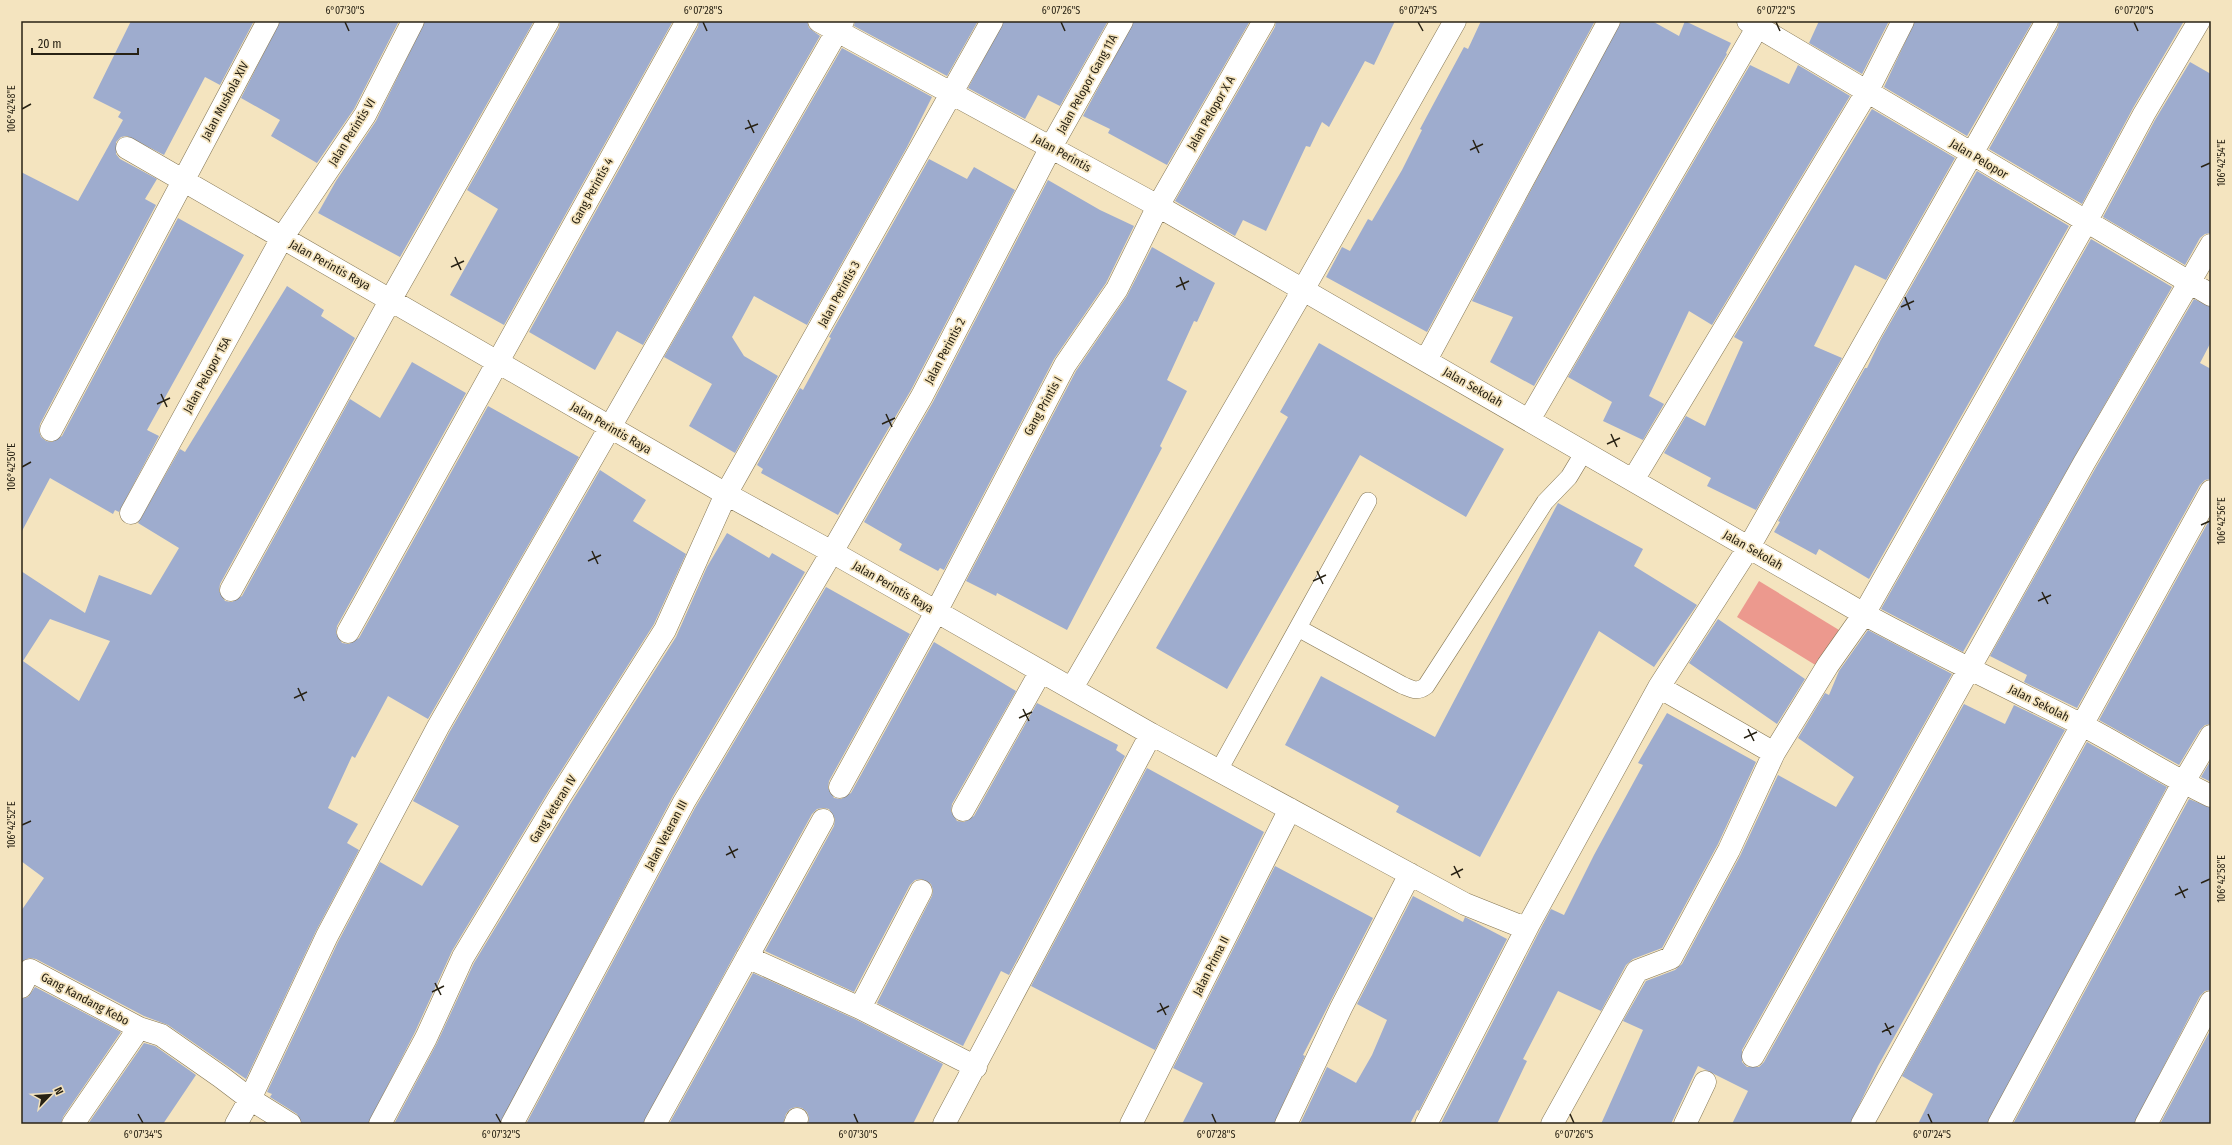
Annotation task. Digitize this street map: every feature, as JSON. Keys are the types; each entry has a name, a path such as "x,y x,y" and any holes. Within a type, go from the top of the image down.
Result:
{"street":[{"name":"Jalan Mushola XIV","path":"51,430 268,21"},
{"name":"Jalan Perintis VI","path":"282,238 365,115 414,21"},
{"path":"231,590 390,299 548,21"},
{"name":"Gang Perintis 4","path":"348,632 688,21"},
{"name":"Jalan Perintis 3","path":"726,494 992,21"},
{"name":"Jalan Pelopor Gang 11A","path":"1051,147 1122,21"},
{"name":"Jalan Pelopor X A","path":"1158,206 1264,21"},
{"path":"1072,688 1303,290 1456,21"},
{"path":"1426,360 1609,21"},
{"path":"1633,480 1867,92 1903,21"},
{"path":"1426,1124 1529,924 1659,687 1748,547 2047,21"},
{"path":"1552,1124 1637,970 1671,958 1729,850 1774,754 1828,665 1864,614 2086,222 2140,121 2199,21"},
{"path":"1529,420 1755,23"},
{"name":"Jalan Pelopor","path":"1755,23 1867,92 2211,295"},
{"path":"236,1124 250,1099 327,936 438,727 610,427 833,24"},
{"name":"Jalan Perintis","path":"833,24 952,94 1158,206 1303,290"},
{"name":"Jalan Perintis 2","path":"832,552 922,396 1051,147"},
{"name":"Jalan Perintis Raya","path":"127,148 726,494 832,552 1151,734 1465,904 1520,926 1529,924"},
{"name":"Gang Printis I","path":"840,787 936,612 1065,365 1117,289 1158,206"},
{"name":"Jalan Pelopor 15A","path":"131,512 282,238"},
{"path":"1753,1056 2084,463 2211,245"},
{"name":"Jalan Sekolah","path":"1303,290 1864,614 2082,725 2183,783 2211,796"},
{"path":"1862,1124 2211,491"},
{"name":"Gang Veteran IV","path":"380,1124 426,1038 463,957 560,796 665,630 726,494"},
{"name":"Jalan Veteran III","path":"512,1124 684,802 832,552"},
{"path":"963,810 1041,671"},
{"path":"1659,687 1774,754"},
{"path":"944,1124 976,1067 1151,734"},
{"path":"1999,1124 2183,783 2211,736"},
{"name":"Jalan Prima II","path":"1132,1124 1290,809"},
{"path":"655,1124 823,820"},
{"path":"1286,1124 1341,1008 1410,874"},
{"path":"860,1008 921,891"},
{"path":"747,957 860,1008 976,1067"},
{"name":"Gang Kandang Kebo","path":"26,978 139,1028 161,1036 221,1077 250,1099 290,1124"},
{"path":"2146,1124 2211,1002"},
{"path":"73,1124 139,1028"},
{"path":"1685,1124 1705,1082"}],"lane":[{"path":"1298,628 1402,685 1415,691 1420,690 1426,686 1545,502 1569,476 1584,452"},
{"path":"1219,770 1368,501"}],"shaded area":[{"path":"1759,581 1839,630 1817,666 1737,617"}],"building":[{"path":"131,21 254,21 220,85 205,77 164,155 127,136 121,137 116,142 116,154 120,159 157,179 145,199 156,205 40,424 39,431 41,437 46,441 52,442 62,436 178,218 244,255 147,430 159,436 119,512 115,510 113,514 50,478 21,533 21,172 78,201 123,120 118,117 121,112 93,98"},
{"path":"280,21 399,21 354,109 317,163 271,136 280,120 241,98"},
{"path":"425,21 534,21 400,257 318,213 336,181 376,121"},
{"path":"560,21 673,21 504,325 450,295 498,209 467,190 559,27"},
{"path":"699,21 807,21 809,28 820,36 643,345 617,331 595,370 529,332 698,27"},
{"path":"855,21 978,21 947,76 854,26"},
{"path":"1004,21 1108,21 1060,106 1038,95 1025,119 968,88"},
{"path":"1134,21 1250,21 1167,165 1108,133 1110,129 1083,116"},
{"path":"1276,21 1395,21 1374,65 1365,61 1329,127 1322,122 1310,147 1306,146 1266,231 1243,220 1235,236 1175,201 1275,27"},
{"path":"1481,21 1595,21 1427,332 1326,277 1342,247 1350,251 1368,219 1372,221 1402,170 1422,130 1420,129 1464,47 1468,49"},
{"path":"1621,21 1652,21 1679,36 1685,21 1731,43 1726,53 1727,54 1534,386 1490,362 1513,317 1472,301"},
{"path":"1819,21 1889,21 1862,74 1809,43"},
{"path":"1915,21 2033,21 1967,136 1884,87"},
{"path":"2059,21 2184,21 2133,108 2082,204 1989,149 2058,27"},
{"path":"842,48 932,97 907,147 807,325 754,296 732,337 744,356 778,376 735,453 689,426 712,384 664,357"},
{"path":"2190,62 2211,74 2211,233 2205,234 2200,238 2185,265 2103,217 2155,120"},
{"path":"1750,65 1789,84 1798,65 1850,96 1712,325 1689,311 1649,396 1664,404 1643,440 1603,421 1612,402 1568,377"},
{"path":"1872,109 1955,158 1886,280 1855,265 1814,346 1842,358 1756,510 1707,486 1711,478 1664,453 1686,416 1705,426 1743,342 1734,337"},
{"path":"929,159 967,179 974,167 1015,190 911,390 838,515 761,473 763,469 757,465 800,388 803,390 831,338 829,337"},
{"path":"1977,171 2069,226 1869,579 1819,549 1816,555 1774,532 1780,522 1778,521 1865,368 1867,368 1881,339"},
{"path":"1048,180 1100,210 1134,226 1106,283 1054,359 944,570 940,568 938,571 899,550 902,544 864,522 933,402"},
{"path":"2091,239 2172,287 1963,652 1881,609"},
{"path":"1152,247 1215,283 1197,322 1194,321 1167,380 1187,391 1160,446 1162,448 1067,630 997,593 996,596 966,581 1076,371 1127,296"},
{"path":"287,286 324,310 321,316 355,338 220,584 219,591 225,601 232,602 242,596 350,399 380,418 412,362 466,393 337,626 336,633 342,643 349,644 359,638 488,406 579,457 428,719 388,696 355,758 352,756 328,808 358,824 347,843 359,850 316,931 246,1079 168,1025 144,1016 36,959 29,958 21,962 21,911 44,878 21,861 21,571 85,613 99,575 151,595 179,548 138,523 180,449 185,452","holes":["50,619 110,641 79,701 23,661"]},
{"path":"2194,299 2211,307 2211,342 2200,363 2211,369 2211,479 2205,480 2200,485 2077,708 2024,682 2027,675 1990,656 2095,469"},
{"path":"1319,343 1504,449 1466,517 1360,455 1227,689 1156,648 1288,417 1280,412"},
{"path":"600,470 646,500 633,521 686,554 654,624 549,790 452,951 415,1032 368,1124 302,1124 297,1114 270,1097 272,1094 267,1092 338,942 380,862 422,886 459,826 413,801 449,733"},
{"path":"1558,503 1643,549 1634,566 1697,605 1654,667 1599,631 1480,857 1396,812 1399,806 1285,745 1321,676 1435,737"},
{"path":"2211,517 2211,724 2205,725 2200,730 2179,765 2099,720"},
{"path":"727,533 769,558 772,553 805,572 673,796 500,1124 394,1124 437,1043 474,963 571,803 676,637 707,567"},
{"path":"826,587 910,634 829,781 828,788 834,798 841,799 851,793 934,642 1016,691 952,804 951,811 957,821 964,822 974,816 1037,703 1118,745 1116,750 1125,756 1009,975 1001,971 963,1046 877,1003 932,896 933,890 931,884 921,879 915,880 910,885 854,992 765,951 834,826 835,819 829,809 817,809 812,814 643,1124 526,1124 695,808"},
{"path":"1718,619 1805,679 1777,724 1689,663"},
{"path":"1868,630 1952,674 1742,1050 1742,1062 1747,1067 1759,1067 1764,1062 1964,704 2005,724 2014,705 2065,730 1878,1066 1850,1124 1732,1124 1748,1091 1698,1066 1671,1124 1601,1124 1643,1030 1623,1021 1646,981 1675,970 1682,964 1740,856 1778,775 1836,807 1854,777 1798,738 1825,693 1829,695 1839,671"},
{"path":"1667,713 1756,762 1718,844 1662,948 1633,959 1626,965 1601,1011 1558,991 1523,1059 1527,1061 1497,1124 1442,1124 1441,1123 1551,909 1564,915 1594,855 1643,765 1638,763"},
{"path":"2087,742 2167,787 1987,1124 1918,1124 1933,1094 1902,1076"},
{"path":"2211,760 2211,782 2201,777"},
{"path":"1147,768 1264,832 1155,1050 1031,986"},
{"path":"2189,799 2211,808 2211,990 2205,991 2200,996 2134,1124 2013,1124"},
{"path":"1275,866 1373,918 1303,1055 1305,1056 1274,1124 1182,1124 1203,1083 1173,1068"},
{"path":"1413,896 1463,922 1465,917 1507,939 1419,1111 1417,1110 1410,1124 1300,1124 1327,1067 1356,1083 1372,1055 1387,1020 1357,1004"},
{"path":"753,973 855,1019 943,1064 913,1124 808,1124 809,1118 807,1112 802,1108 796,1107 790,1109 786,1114 783,1124 669,1124"},
{"path":"35,987 121,1032 63,1117 61,1124 21,1124 21,999 28,997"},
{"path":"2211,1029 2211,1124 2160,1124"},
{"path":"144,1043 155,1046 196,1075 163,1124 88,1124"}]}
